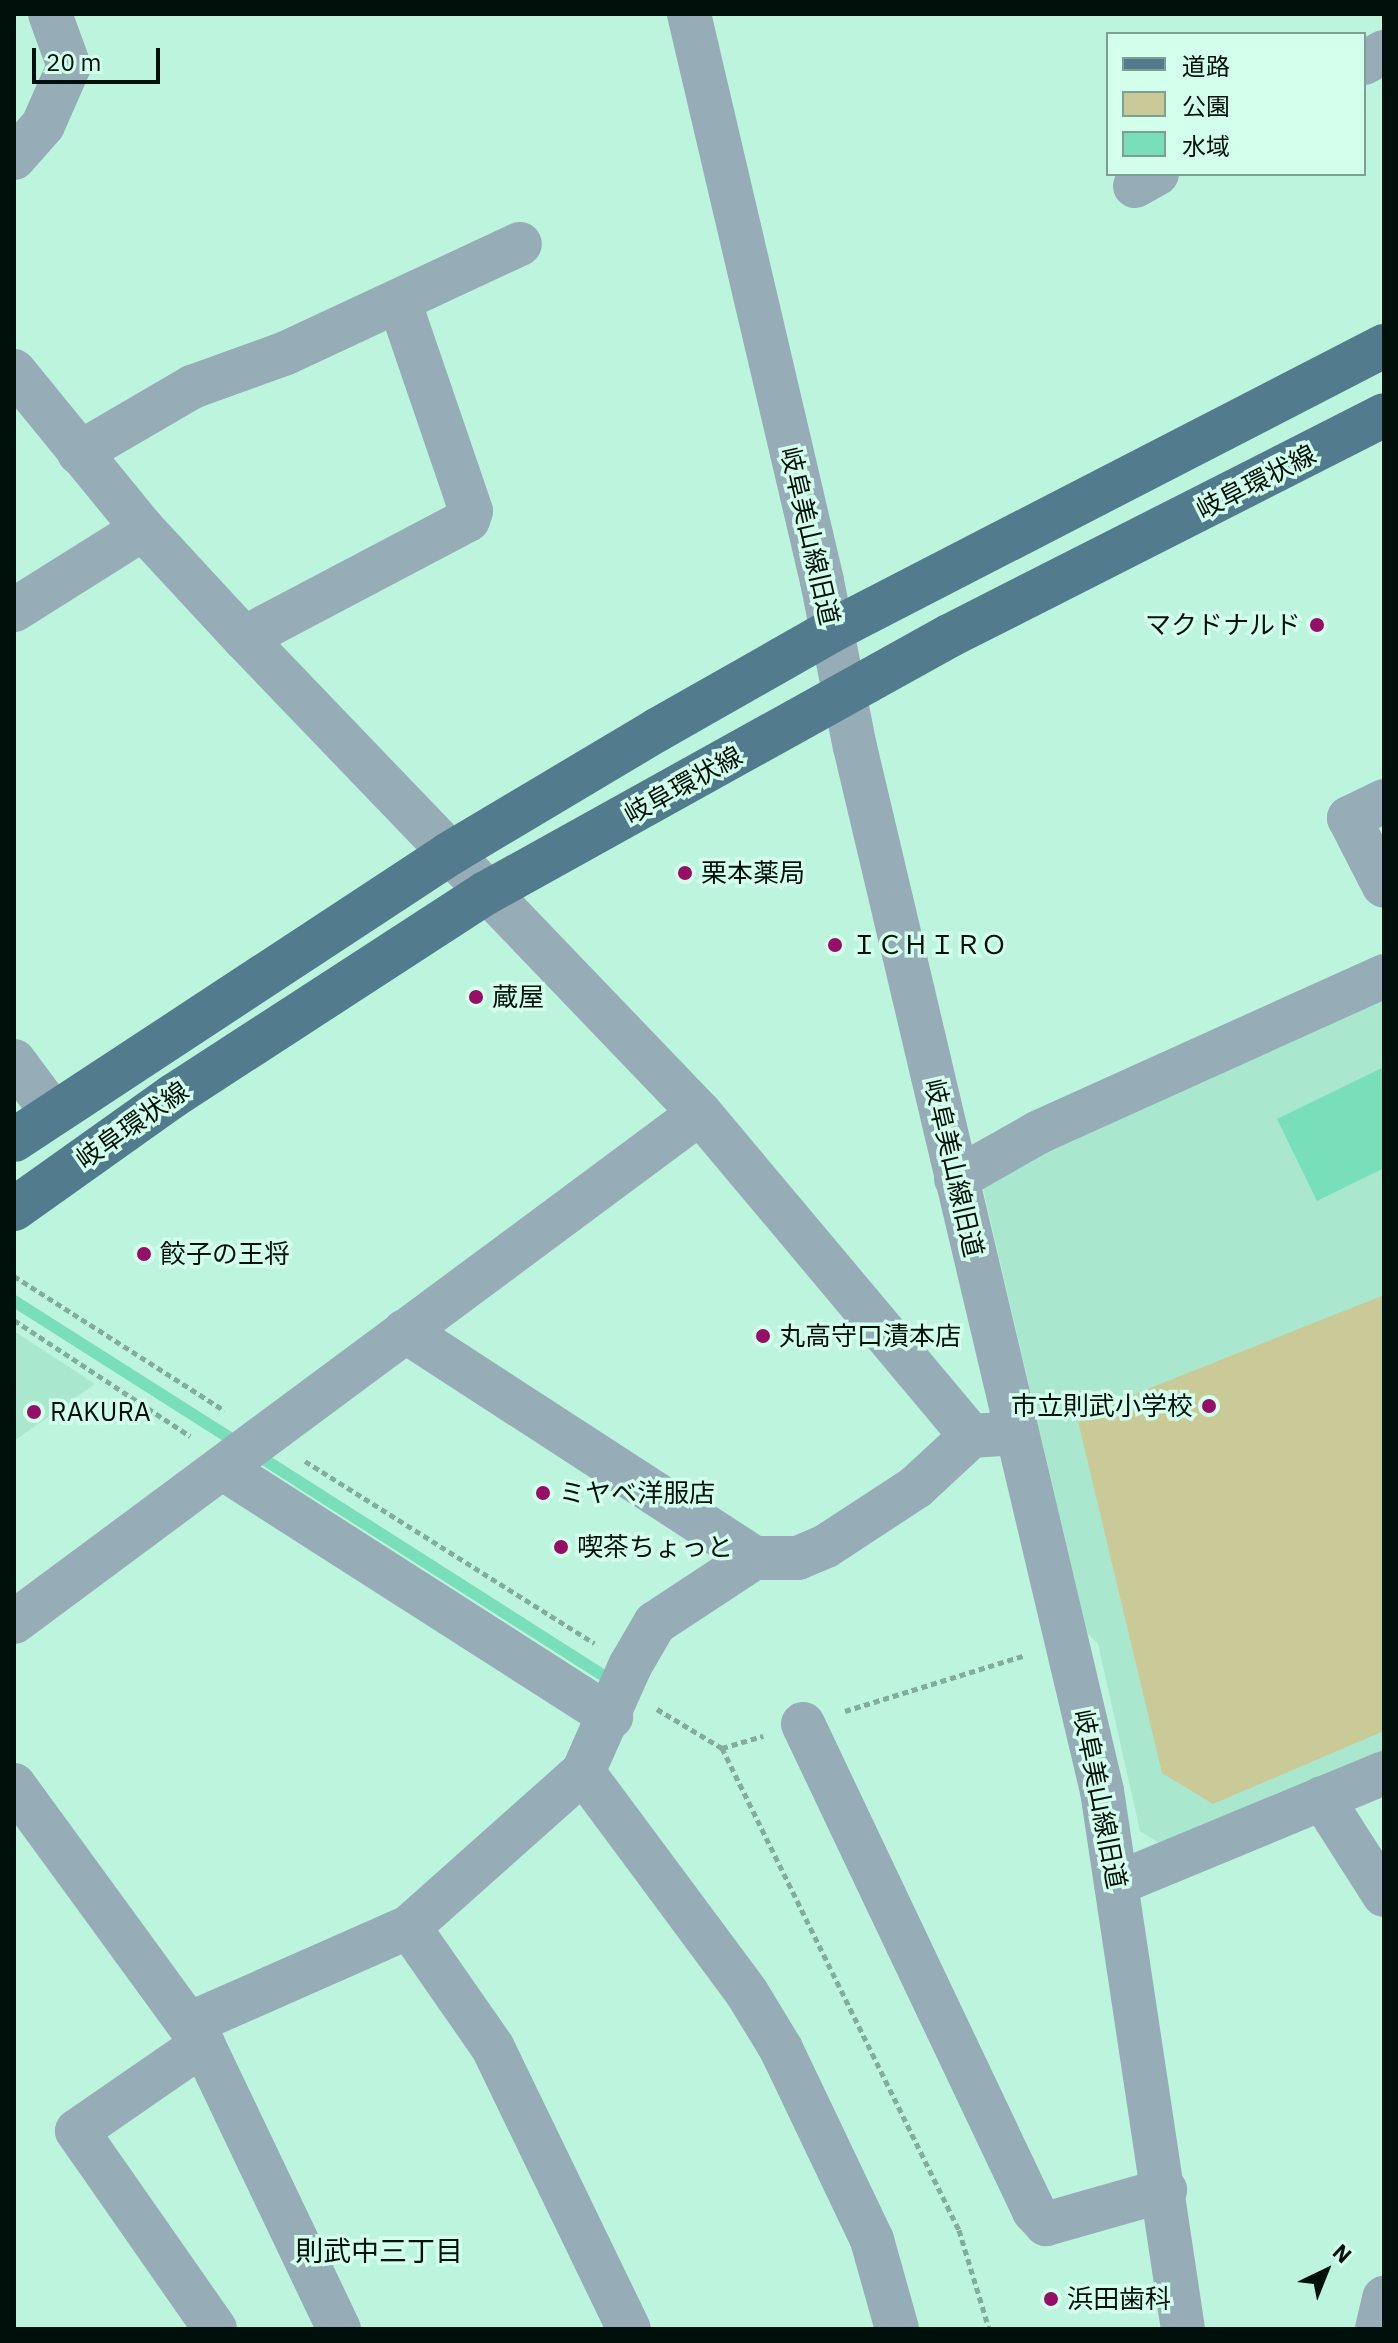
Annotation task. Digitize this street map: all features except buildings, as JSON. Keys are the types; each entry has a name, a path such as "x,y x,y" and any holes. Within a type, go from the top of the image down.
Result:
{"main road":[{"name":"岐阜環状線","path":"14,1140 52,1112 449,854 831,631 1384,346"},
{"name":"岐阜環状線","path":"14,1209 173,1096 486,893 844,693 1384,415"}],"street":[{"path":"14,158 43,125 69,66 69,54 50,14"},
{"name":"岐阜美山線旧道","path":"689,14 956,1179 1102,1791 1165,2190 1183,2329"},
{"path":"1366,62 1384,52"},
{"path":"79,453 192,387 286,353 520,244"},
{"path":"244,638 468,520 471,511 399,301"},
{"path":"14,371 143,529 486,893 700,1113 971,1436"},
{"path":"14,610 143,529"},
{"path":"1366,809 1384,886"},
{"path":"956,1179 1039,1132 1384,976"},
{"path":"14,1061 52,1112"},
{"path":"14,1622 700,1113"},
{"path":"405,1331 754,1558 798,1558 826,1546 916,1487 971,1436 1017,1433"},
{"path":"242,1453 611,1717"},
{"path":"215,2329 77,2131 196,2034 409,1927 583,1772 611,1717 630,1666 655,1623 754,1558"},
{"path":"803,1724 1034,2211 1046,2224 1165,2190"},
{"path":"583,1772 747,1993 781,2049 872,2240 897,2329"},
{"path":"1116,1884 1384,1773"},
{"path":"14,1785 196,2034 339,2329"},
{"path":"1322,1798 1384,1895"},
{"path":"409,1927 493,2048 629,2329"},
{"path":"1377,2329 1384,2298"}],"path":[{"path":"14,1276 242,1453"},
{"path":"14,1320 242,1453 630,1666"},
{"path":"722,1748 959,2230 989,2329"}],"shaded area":[{"name":"市立則武小学校","path":"1384,997 1384,1753 1164,1846 1140,1831 1098,1644 1087,1633 981,1180"},
{"name":"RAKURA","path":"14,1331 95,1384 14,1441"}],"green space":[{"path":"1384,1295 1384,1731 1213,1804 1162,1773 1077,1417"}],"water":[{"path":"1384,1067 1384,1168 1317,1201 1277,1119"}],"waterway":[{"path":"14,1301 239,1444"},
{"path":"254,1453 603,1675"}],"place":[{"name":"マクドナルド","path":"1317,625"},
{"name":"栗本薬局","path":"685,873"},
{"name":"ＩＣＨＩＲＯ","path":"835,945"},
{"name":"蔵屋","path":"476,997"},
{"name":"餃子の王将","path":"144,1254"},
{"name":"丸高守口漬本店","path":"763,1336"},
{"name":"市立則武小学校","path":"1209,1406"},
{"name":"RAKURA","path":"34,1412"},
{"name":"ミヤベ洋服店","path":"543,1493"},
{"name":"喫茶ちょっと","path":"561,1547"},
{"name":"浜田歯科","path":"1051,2299"}],"district":[{"name":"則武中三丁目","path":"379,2251"}]}
